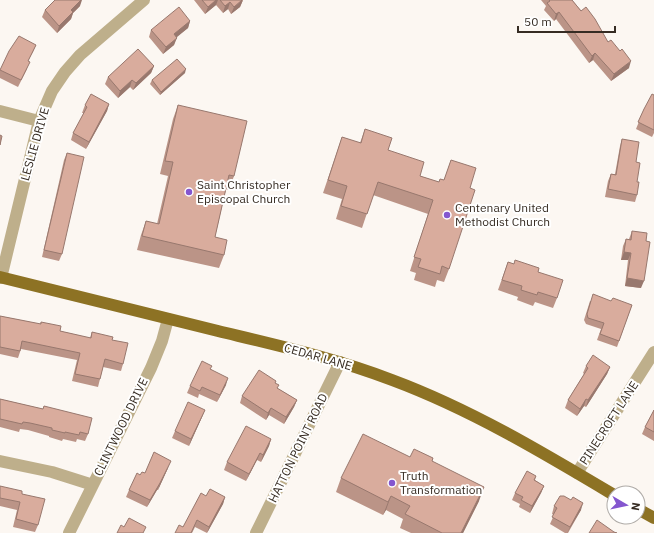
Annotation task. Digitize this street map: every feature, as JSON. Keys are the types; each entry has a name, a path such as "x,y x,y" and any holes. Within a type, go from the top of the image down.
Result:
{"main road":[{"name":"CEDAR LANE","path":"0,277 313,354 340,362 411,387 472,415 606,490"}],"street":[{"name":"LESLIE DRIVE","path":"0,277 39,121 52,90 80,55 144,0"},
{"path":"0,112 39,121"},
{"name":"CLINTWOOD DRIVE","path":"69,533 151,368 162,341 168,319"},
{"name":"PINECROFT LANE","path":"577,473 654,352"},
{"name":"HATTON POINT ROAD","path":"256,533 340,362"},
{"path":"0,461 52,472 93,485"}],"building":[{"path":"55,0 81,0 71,10 73,12 59,26 45,10"},
{"path":"202,0 216,0 208,7"},
{"path":"220,0 242,0 234,7 230,2 225,6"},
{"path":"549,0 572,0 581,11 586,7 595,19 608,42 611,40 620,51 622,49 631,61 614,74 595,53 592,56 559,12 556,14 547,3 550,1"},
{"path":"179,7 190,21 174,34 177,38 166,47 151,30"},
{"path":"19,36 36,45 21,80 0,70 9,51"},
{"path":"138,49 154,66 136,83 132,80 120,91 108,77"},
{"path":"177,59 186,69 161,92 152,80"},
{"path":"91,94 109,104 89,142 73,133 87,107 85,105"},
{"path":"652,94 654,95 654,130 638,122"},
{"name":"Saint Christopher Episcopal Church","path":"178,105 247,121 234,176 229,175 215,237 227,240 224,255 142,236 146,221 159,224 173,162 165,161"},
{"name":"Centenary United Methodist Church","path":"365,129 392,138 388,150 424,162 420,176 439,182 440,179 444,180 451,160 476,168 470,188 475,190 449,269 442,266 440,274 418,267 421,259 414,257 433,200 378,182 367,214 341,206 347,186 328,180 342,137 361,143"},
{"path":"622,139 639,142 636,162 640,163 637,182 639,182 637,195 608,189 611,174 616,175"},
{"path":"67,153 84,157 62,254 44,250"},
{"path":"632,231 647,233 646,241 650,242 644,281 627,278 631,253 624,252 626,239 631,240"},
{"path":"515,260 539,268 538,272 563,280 557,298 538,292 537,295 521,290 522,286 502,280 508,262 514,264"},
{"path":"593,294 611,301 613,298 632,305 619,341 600,334 604,323 588,318 587,314"},
{"path":"0,316 41,324 41,322 61,326 60,331 91,338 92,332 113,337 112,340 128,343 123,364 105,359 100,379 75,374 80,353 22,341 20,351 0,347"},
{"path":"593,355 610,367 588,400 586,399 580,409 568,400 588,368 586,366"},
{"path":"202,361 212,366 210,369 228,378 220,395 202,387 200,391 190,386"},
{"path":"259,370 276,381 275,383 279,385 277,388 297,400 286,417 271,408 268,413 242,396"},
{"path":"0,399 43,409 44,406 92,418 88,434 80,432 79,435 65,433 52,430 52,428 30,423 23,422 22,424 0,419"},
{"path":"188,402 205,410 191,439 175,431"},
{"path":"654,410 654,432 645,427"},
{"path":"246,426 271,439 263,455 260,453 249,474 227,462"},
{"name":"Truth Transformation","path":"363,434 410,457 414,449 433,458 432,461 484,487 461,533 442,533 405,514 410,506 391,496 388,502 341,478"},
{"path":"154,452 171,461 150,500 129,490 137,473 140,475 142,472 145,473"},
{"path":"527,471 536,476 534,480 544,486 532,506 521,500 523,497 515,493"},
{"path":"0,486 22,491 22,494 45,499 38,525 16,519 20,502 0,498"},
{"path":"210,489 225,497 209,527 197,520 191,533 175,533 179,525 183,527 201,493 206,496"},
{"path":"560,496 564,496 571,500 573,497 583,503 570,527 552,517 557,508 554,506"},
{"path":"129,518 146,527 143,533 117,533 121,525 124,527"},
{"path":"597,520 614,532 617,533 589,533"}],"place":[{"name":"Saint Christopher Episcopal Church","path":"189,192"},
{"name":"Centenary United Methodist Church","path":"447,215"},
{"name":"Truth Transformation","path":"392,483"}]}
